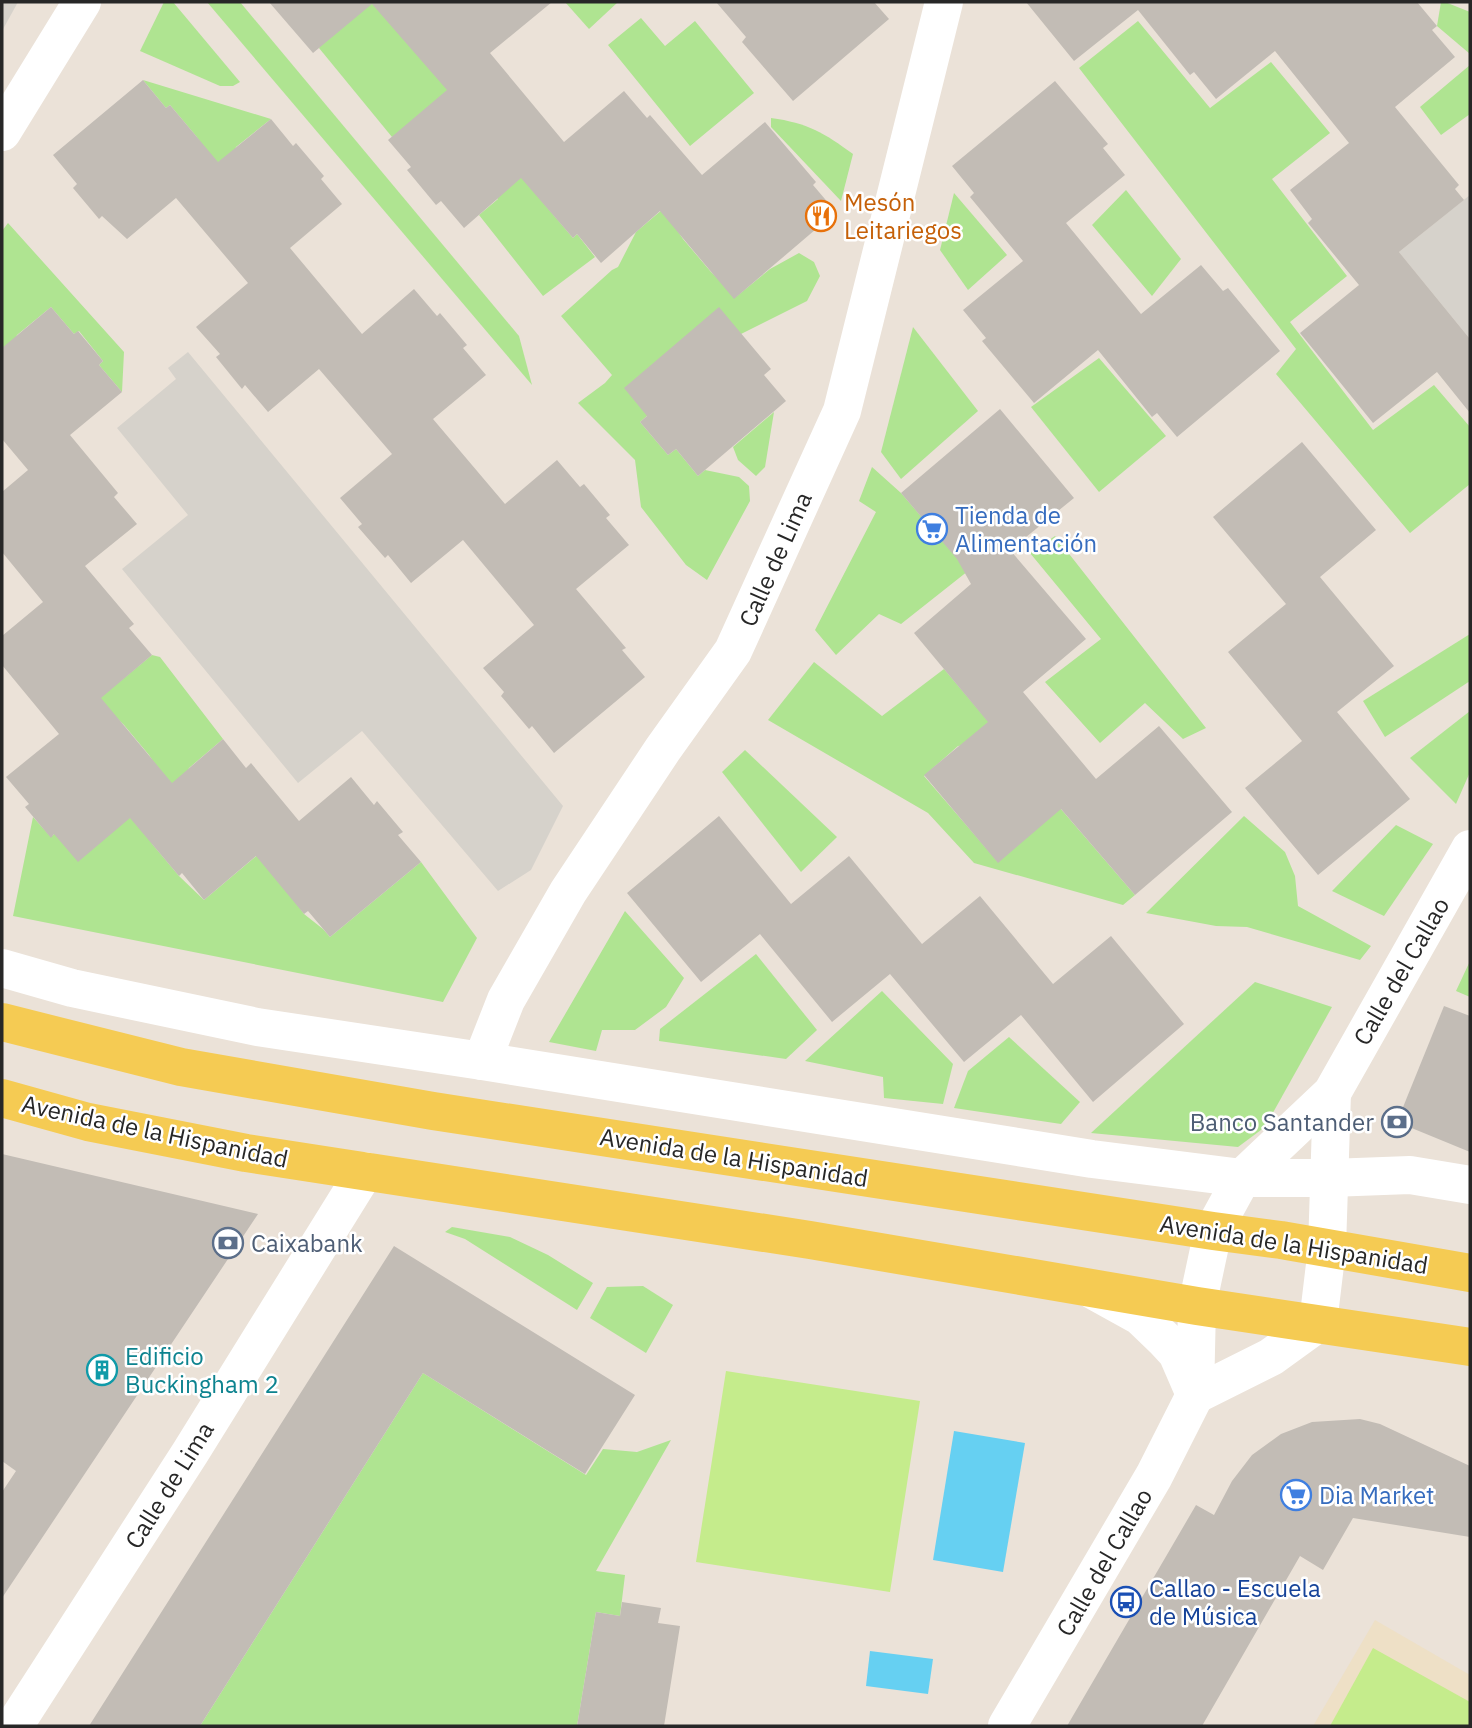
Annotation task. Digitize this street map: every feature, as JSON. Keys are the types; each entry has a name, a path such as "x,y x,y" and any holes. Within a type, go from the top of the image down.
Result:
{"main road":[{"name":"Avenida de la Hispanidad","path":"2,1022 181,1067 433,1111 1281,1240 1470,1273"},
{"name":"Avenida de la Hispanidad","path":"2,1098 88,1122 246,1153 810,1240 1197,1306 1470,1347"}],"street":[{"path":"2,132 82,2"},
{"name":"Calle de Lima","path":"482,1061 506,1000 568,892 663,749 733,651 842,411 944,2"},
{"name":"Calle del Callao","path":"1007,1726 1154,1476 1195,1395 1197,1306 1213,1231 1242,1178 1332,1093 1470,849"},
{"path":"2,968 72,988 257,1027 1092,1159 1242,1178 1410,1175 1470,1185"},
{"name":"Calle del Callao","path":"1318,1323 1327,1248 1332,1093"},
{"name":"Calle de Lima","path":"14,1726 190,1453 365,1171"},
{"path":"1089,1288 1140,1316 1165,1340 1177,1353 1195,1395 1271,1357 1318,1323"}],"shaded area":[{"path":"2,2 18,2 2,31"},
{"path":"1470,195 1470,339 1399,252"},
{"path":"188,352 563,806 531,870 498,891 362,731 298,783 122,569 188,515 117,428 176,379 168,368"},
{"path":"1375,1620 1470,1675 1470,1726 1313,1726"}],"green space":[{"path":"164,2 173,2 240,82 233,86 220,86 140,51"},
{"path":"207,2 240,2 519,336 532,385"},
{"path":"352,2 378,2 461,98 392,137 319,48 340,12"},
{"path":"565,2 618,2 589,29"},
{"path":"1441,2 1470,12 1470,54 1437,26"},
{"path":"641,18 665,46 695,21 754,93 690,146 608,45"},
{"path":"1138,21 1210,108 1271,62 1330,133 1272,179 1347,276 1290,322 1373,430 1434,385 1470,427 1470,484 1410,533 1276,374 1296,349 1079,68"},
{"path":"1470,65 1470,114 1441,135 1420,107"},
{"path":"143,80 271,119 236,147 225,178 196,136 170,105 166,108"},
{"path":"771,118 815,130 853,154 841,201 771,127"},
{"path":"516,164 573,238 577,234 595,257 543,296 479,215 498,199 488,187"},
{"path":"1126,190 1181,259 1152,296 1092,225"},
{"path":"954,193 1007,255 968,290 940,250"},
{"path":"663,209 683,239 711,272 737,296 770,269 799,253 814,262 820,276 807,301 741,334 640,422 668,455 676,449 698,476 705,470 739,477 749,486 750,501 707,580 686,565 641,507 635,460 578,403 612,375 561,316 618,267 636,232"},
{"path":"8,223 124,352 122,392 99,365 103,361 79,331 74,334 51,307 17,335 4,365 2,231"},
{"path":"913,327 978,411 901,479 881,452"},
{"path":"1099,358 1166,436 1099,492 1031,407"},
{"path":"774,412 765,467 756,476 738,460 733,447"},
{"path":"872,467 901,493 968,571 901,624 879,614 836,655 815,630 876,512 859,501"},
{"path":"1055,536 1206,728 1183,739 1145,703 1100,743 1045,682 1101,639 1030,553"},
{"path":"1470,634 1470,681 1385,737 1363,701"},
{"path":"152,655 160,657 223,739 189,768 177,798 149,755 124,725 86,689 118,683"},
{"path":"814,662 882,716 944,669 1004,740 958,746 924,776 998,862 1060,808 1135,895 1123,905 974,863 928,813 768,720"},
{"path":"1470,711 1470,772 1456,804 1410,758"},
{"path":"745,750 837,837 801,872 722,772"},
{"path":"124,803 153,845 204,900 260,853 304,914 330,937 421,862 477,938 443,1002 13,916 33,817 51,837"},
{"path":"1244,816 1285,852 1295,876 1298,906 1371,946 1360,960 1247,927 1216,926 1146,913"},
{"path":"1396,825 1433,844 1384,916 1332,891"},
{"path":"625,911 684,978 666,1007 635,1030 602,1030 596,1051 549,1042"},
{"path":"756,954 817,1030 786,1059 659,1041 660,1029"},
{"path":"1470,961 1470,997 1456,991"},
{"path":"1255,982 1332,1007 1265,1127 1238,1147 1091,1133"},
{"path":"882,991 953,1064 943,1104 884,1098 883,1077 805,1061"},
{"path":"1009,1037 1080,1102 1061,1124 954,1108 968,1071"},
{"path":"452,1227 510,1237 548,1255 593,1283 577,1310 465,1239 445,1232"},
{"path":"643,1286 673,1305 646,1353 590,1318 607,1287"},
{"path":"726,1371 920,1401 890,1592 696,1562"},
{"path":"423,1373 586,1475 603,1449 637,1452 671,1440 596,1571 625,1575 620,1616 596,1612 577,1726 200,1726"},
{"path":"1373,1648 1470,1702 1470,1726 1330,1726"}],"water":[{"path":"954,1431 1025,1443 1003,1572 933,1560"},
{"path":"870,1651 933,1659 928,1694 866,1686"}],"building":[{"path":"269,2 552,2 490,53 564,142 624,91 647,118 650,115 702,175 765,122 816,182 813,185 836,212 734,299 660,211 601,263 577,234 573,238 521,178 464,228 441,201 436,205 407,170 411,167 388,140 447,90 372,4 313,53"},
{"path":"716,2 874,2 889,19 793,101 742,42 746,37"},
{"path":"1026,2 1417,2 1437,26 1432,30 1455,57 1395,107 1459,185 1455,189 1464,200 1399,252 1470,339 1470,413 1437,372 1373,423 1300,333 1359,285 1308,223 1312,219 1290,190 1349,143 1275,51 1216,99 1194,72 1190,75 1138,10 1074,61"},
{"path":"143,80 166,108 170,105 218,162 271,119 293,146 296,143 324,176 321,179 342,204 290,248 362,334 414,289 437,316 440,313 467,345 463,348 486,375 433,419 505,504 557,460 580,487 584,484 610,515 606,518 629,545 576,589 626,648 622,650 645,677 554,753 532,726 529,729 501,696 504,692 483,668 534,625 463,540 411,583 388,555 385,558 358,527 362,524 340,498 392,454 319,369 268,412 245,385 242,389 216,357 220,354 196,327 248,283 176,198 127,239 102,216 99,219 73,188 77,184 53,155"},
{"path":"1055,81 1108,144 1103,148 1125,175 1066,223 1141,314 1201,265 1223,291 1228,288 1280,351 1177,437 1157,413 1152,417 1098,350 1034,403 982,341 986,338 963,310 1023,261 970,197 974,193 952,166"},
{"path":"51,307 74,334 78,331 103,361 99,365 122,392 70,435 118,493 114,497 137,524 85,566 134,624 129,628 152,655 101,698 172,783 223,739 246,768 251,763 299,821 351,777 374,805 377,801 403,832 398,835 421,862 330,937 308,911 304,914 256,856 204,900 182,873 179,876 130,818 78,862 54,834 51,838 25,807 29,804 6,777 59,734 2,665 2,636 43,602 2,552 2,492 28,470 2,439 2,348"},
{"path":"719,307 771,369 764,375 786,401 698,476 676,449 668,455 640,422 647,416 624,388"},
{"path":"1000,409 1074,498 1010,550 1086,639 1023,692 1096,779 1159,726 1232,812 1135,895 1061,809 998,863 924,775 988,722 914,633 971,584 957,559 901,493"},
{"path":"1302,442 1376,530 1320,577 1394,666 1337,712 1410,799 1318,875 1245,788 1302,741 1228,652 1286,604 1213,517"},
{"path":"719,816 791,904 849,856 922,944 980,896 1053,984 1111,936 1184,1024 1093,1102 1021,1015 964,1062 890,974 832,1022 760,934 701,982 627,893"},
{"path":"1444,1006 1470,1016 1470,1152 1397,1122"},
{"name":"Edificio Buckingham 2","path":"2,1154 258,1214 2,1598 2,1492 16,1471 2,1461"},
{"path":"394,1246 635,1395 585,1474 423,1373 200,1726 89,1726"},
{"path":"1360,1419 1380,1424 1470,1466 1470,1537 1353,1518 1323,1570 1300,1556 1202,1726 1067,1726 1196,1505 1214,1515 1232,1481 1252,1455 1281,1434 1312,1422"},
{"path":"622,1602 661,1608 658,1623 680,1626 664,1726 577,1726 596,1612 620,1616"}],"place":[{"name":"Mesón Leitariegos","path":"821,216"},
{"name":"Tienda de Alimentación","path":"932,529"},
{"name":"Banco Santander","path":"1397,1122"},
{"name":"Caixabank","path":"228,1243"},
{"name":"Edificio Buckingham 2","path":"102,1370"},
{"name":"Dia Market","path":"1296,1495"},
{"name":"Callao - Escuela de Música","path":"1126,1602"}]}
